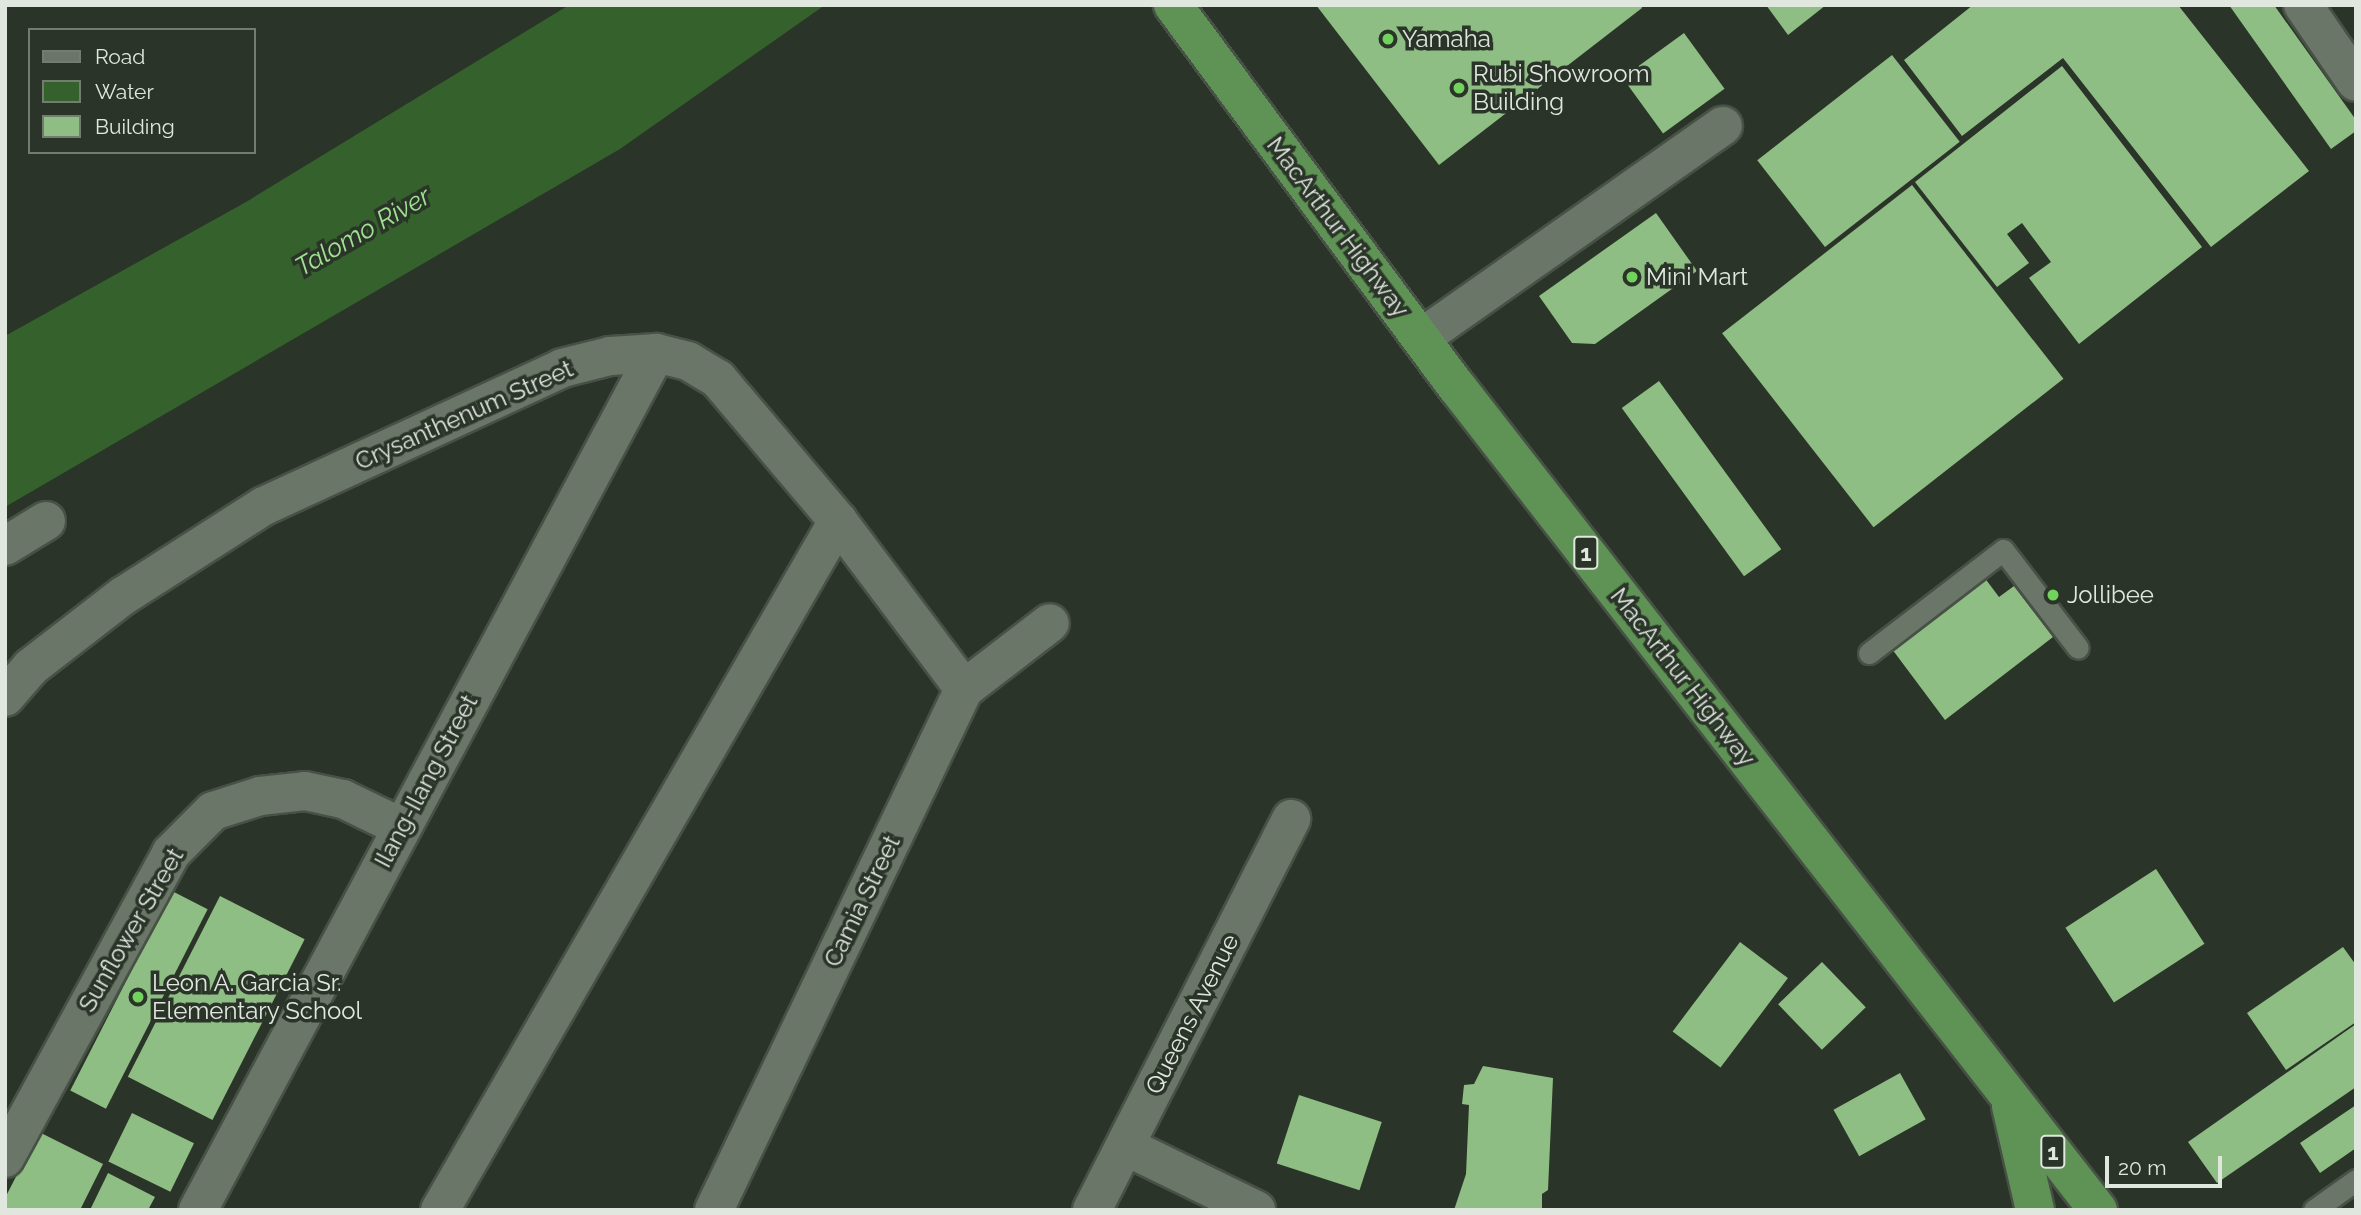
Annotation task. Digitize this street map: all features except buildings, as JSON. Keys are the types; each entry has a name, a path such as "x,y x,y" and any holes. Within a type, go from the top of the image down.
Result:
{"highway":[{"name":"MacArthur Highway","path":"1173,5 1421,338 2098,1210"},
{"path":"2008,1094 2035,1210"}],"street":[{"path":"2304,5 2356,82"},
{"path":"1421,338 1723,125"},
{"name":"Crysanthenum Street","path":"5,697 31,667 124,596 264,506 562,368 610,356 656,352 688,361 718,379 838,521 964,690"},
{"name":"Ilang-Ilang Street","path":"198,1210 656,352"},
{"path":"5,546 46,521"},
{"path":"440,1210 838,521"},
{"name":"Camia Street","path":"714,1210 964,690 1050,624"},
{"name":"Sunflower Street","path":"5,1158 171,853 213,811 260,796 305,791 343,799 401,827"},
{"name":"Queens Avenue","path":"1093,1210 1291,819"},
{"path":"1125,1146 1256,1210"}],"lane":[{"path":"1870,653 2003,550 2078,648"},
{"path":"2314,1210 2356,1180"}],"water":[{"name":"Talomo River","path":"569,5 825,5 620,149 5,507 5,336 246,202"}],"place":[{"name":"Yamaha","path":"1388,39"},
{"name":"Rubi Showroom Building","path":"1459,88"},
{"name":"Mini Mart","path":"1632,277"},
{"name":"Jollibee","path":"2053,595"},
{"name":"Leon A. Garcia Sr. Elementary School","path":"138,997"}]}
